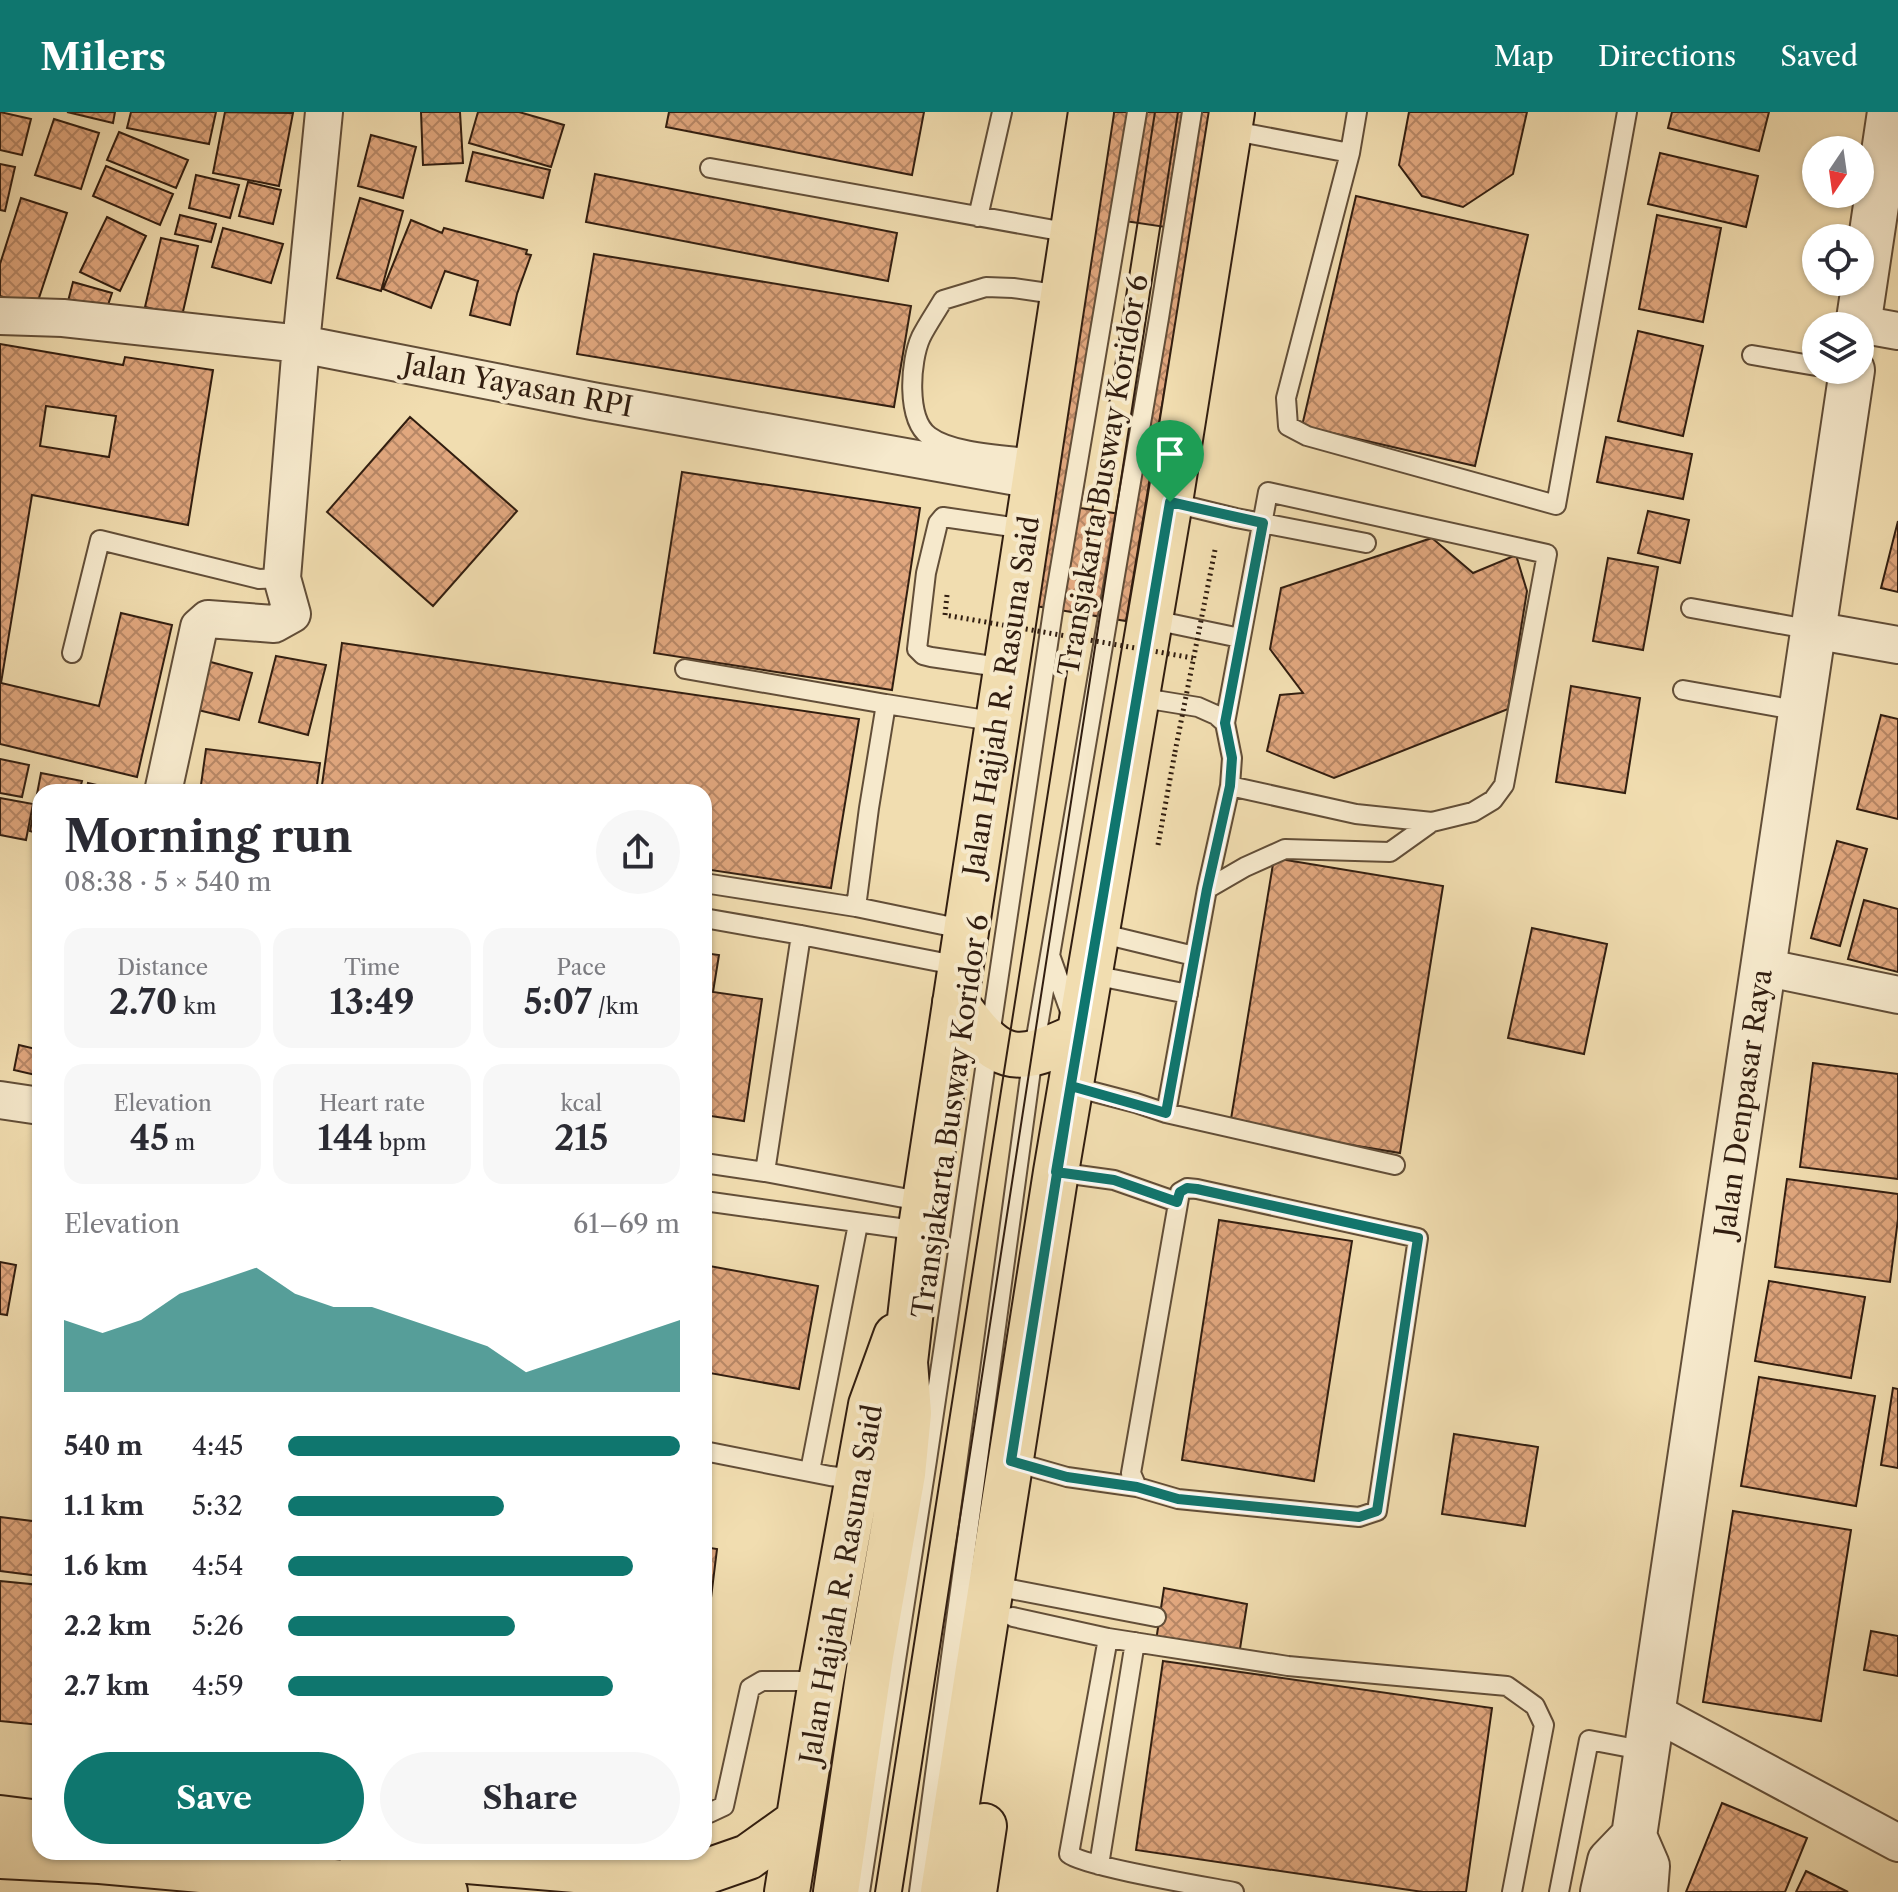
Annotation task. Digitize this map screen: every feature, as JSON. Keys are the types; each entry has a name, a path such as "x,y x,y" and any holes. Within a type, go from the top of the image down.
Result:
{"main road":[{"name":"Jalan Hajjah R. Rasuna Said","path":"836,1892 871,1656 903,1474 909,1413 905,1362 920,1238 961,966 994,833 998,722 1091,112"},
{"path":"971,1887 1000,1523 1078,1036 1170,502 1218,118"},
{"path":"961,966 973,1027 990,1043 1010,1055 1033,1055 1078,1036"},
{"name":"Jalan Hajjah R. Rasuna Said","path":"787,1892 871,1405 920,1238"},
{"path":"971,1887 1011,1603 1000,1523"},
{"path":"0,1818 32,1822"},
{"path":"433,1860 641,1883 705,1872 748,1857 797,1822"},
{"path":"0,1856 32,1858"},
{"path":"80,1860 445,1892"}],"street":[{"path":"1873,312 1890,112"},
{"path":"165,784 199,627 208,619 274,624 292,614 282,578 320,113"},
{"name":"Jalan Yayasan RPI","path":"0,316 63,318 301,344 592,401 1035,469"},
{"name":"Jalan Denpasar Raya","path":"1645,1892 1647,1866 1634,1836 1813,630 1838,384"},
{"path":"1813,630 1898,645"},
{"path":"1763,967 1898,995"},
{"path":"0,1100 32,1105"},
{"path":"1650,1731 1898,1843"},
{"path":"1603,1892 1610,1861 1634,1836"}],"lane":[{"path":"978,217 1002,112"},
{"name":"Transjakarta Busway Koridor 6","path":"860,1892 1054,604 1137,112"},
{"path":"1357,112 1350,153 1286,398 1288,426 1307,436 1556,505 1627,112"},
{"path":"1218,118 1350,153"},
{"name":"Transjakarta Busway Koridor 6","path":"919,1892 1033,1055 1159,318 1218,118"},
{"path":"710,168 1071,233"},
{"path":"1035,469 951,446 928,436 914,419 911,390 919,340 943,300 986,287 1062,295"},
{"path":"1752,355 1802,364"},
{"path":"1166,1113 1207,889 1230,786 1232,758 1225,723 1268,492 1547,554 1504,785 1493,800 1473,812 1432,822 1356,814 1230,786"},
{"path":"1170,502 1366,543"},
{"path":"1006,668 931,657 917,649 926,573 938,523 943,517 1026,529"},
{"path":"72,653 100,540 259,579 282,578"},
{"path":"1691,608 1813,630"},
{"path":"1149,619 1240,638"},
{"path":"685,669 998,722"},
{"path":"1683,690 1801,711"},
{"path":"1137,697 1198,707 1225,723"},
{"path":"856,907 886,704"},
{"path":"994,833 1025,799"},
{"path":"1207,889 1285,849 1390,852 1432,822"},
{"path":"712,884 856,907 961,966"},
{"path":"712,919 961,966"},
{"path":"765,1172 801,935"},
{"path":"1092,953 1194,956"},
{"path":"1092,953 1188,994"},
{"path":"1050,955 1078,1036"},
{"path":"1071,1086 1166,1113 1395,1165"},
{"path":"712,1164 765,1172 920,1238"},
{"path":"1056,1172 1114,1180 1177,1202"},
{"path":"1011,1461 1067,1477 1137,1487 1178,1499 1359,1517 1377,1511 1418,1238 1197,1189 1187,1188 1180,1192 1131,1473 1137,1487"},
{"path":"712,1202 920,1238"},
{"path":"811,1466 857,1228"},
{"path":"712,1452 858,1474"},
{"path":"1011,1603 1156,1617"},
{"path":"1011,1603 1108,1638 1288,1666 1507,1686 1535,1706 1544,1725 1512,1892"},
{"path":"1108,1638 1069,1854 1075,1859 1099,1865 1234,1892"},
{"path":"1099,1865 1135,1642"},
{"path":"712,1812 724,1806 750,1688 762,1681 821,1681"},
{"path":"1564,1891 1589,1740 1650,1731"}],"path":[{"path":"1158,845 1215,550"},
{"path":"947,595 945,615 1193,658"}],"building":[{"path":"0,112 31,119 22,155 0,150"},
{"path":"67,112 115,112 113,123"},
{"path":"131,112 216,112 209,144 127,128"},
{"path":"225,112 293,113 279,186 213,173"},
{"path":"421,112 460,112 463,163 423,165"},
{"path":"478,112 519,112 564,125 551,167 469,143"},
{"path":"669,112 924,112 912,175 666,127"},
{"path":"1112,112 1211,112 1126,621 1029,605"},
{"path":"1409,112 1527,112 1513,174 1463,207 1422,196 1399,165"},
{"path":"1672,112 1769,112 1759,151 1668,128"},
{"path":"54,119 99,133 81,189 35,175"},
{"path":"119,132 188,160 176,188 107,160"},
{"path":"371,135 416,147 403,198 358,186"},
{"path":"473,152 550,170 543,198 466,181"},
{"path":"1660,153 1758,176 1746,227 1648,204"},
{"path":"0,164 15,167 5,211 0,210"},
{"path":"106,166 173,194 160,225 93,196"},
{"path":"595,174 897,233 888,281 586,222"},
{"path":"196,175 239,185 230,218 189,208"},
{"path":"248,182 281,190 273,224 239,216"},
{"path":"1356,196 1528,235 1475,466 1302,426"},
{"path":"21,198 67,213 36,307 0,296 0,264"},
{"path":"360,198 403,211 381,291 337,278"},
{"path":"180,215 216,224 211,242 175,234"},
{"path":"1657,215 1721,228 1703,322 1639,309"},
{"path":"107,217 146,236 120,291 80,272"},
{"path":"411,220 442,233 444,228 527,250 526,254 531,255 510,325 470,315 478,281 445,271 431,308 383,289"},
{"path":"1125,221 1166,227 1121,514 1080,508"},
{"path":"223,228 283,244 271,283 212,267"},
{"path":"161,238 198,246 182,316 145,307"},
{"path":"594,254 911,306 894,407 577,354"},
{"path":"73,282 112,293 104,317 67,305"},
{"path":"1638,331 1703,346 1683,436 1618,421"},
{"path":"0,344 123,365 125,357 213,370 188,525 32,495 1,683 99,706 121,613 172,625 137,777 0,744","holes":["46,406 116,416 109,457 40,446"]},
{"path":"410,417 517,511 433,606 327,512"},
{"path":"1606,437 1692,454 1683,499 1597,482"},
{"path":"682,472 920,508 892,690 654,653"},
{"path":"1648,511 1689,520 1680,563 1638,553"},
{"path":"1898,521 1898,592 1881,588"},
{"path":"1432,538 1473,573 1516,555 1527,591 1508,709 1334,778 1267,751 1280,695 1303,693 1270,649 1281,588"},
{"path":"1608,558 1658,567 1643,650 1593,641"},
{"path":"342,643 859,719 831,888 712,870 712,784 322,784"},
{"path":"276,656 326,665 308,735 259,722"},
{"path":"207,661 252,673 239,720 194,709"},
{"path":"1571,686 1640,698 1625,793 1556,782"},
{"path":"1881,715 1898,719 1898,819 1857,809"},
{"path":"206,749 320,763 317,784 201,784"},
{"path":"0,759 29,765 22,797 0,793"},
{"path":"41,773 82,781 81,784 39,784"},
{"path":"0,798 32,804 26,840 0,835"},
{"path":"1837,841 1867,849 1840,946 1811,938"},
{"path":"1274,858 1443,886 1400,1153 1230,1125"},
{"path":"1864,900 1898,909 1898,972 1848,959"},
{"path":"1532,928 1607,944 1584,1054 1508,1038"},
{"path":"712,954 719,955 713,992 762,999 744,1121 712,1116"},
{"path":"19,1045 32,1048 32,1074 14,1070"},
{"path":"1813,1063 1898,1074 1898,1179 1800,1167"},
{"path":"1787,1179 1898,1194 1890,1282 1775,1267"},
{"path":"1219,1220 1352,1241 1314,1481 1182,1460"},
{"path":"0,1262 16,1265 7,1315 0,1314"},
{"path":"712,1266 818,1286 799,1389 712,1373"},
{"path":"1769,1281 1865,1297 1851,1378 1755,1361"},
{"path":"1759,1377 1875,1396 1856,1506 1741,1486"},
{"path":"1893,1388 1898,1389 1898,1468 1881,1465"},
{"path":"1454,1434 1538,1447 1525,1526 1442,1514"},
{"path":"1733,1511 1851,1530 1821,1721 1703,1702"},
{"path":"0,1517 32,1521 32,1575 0,1571"},
{"path":"712,1548 717,1549 712,1590"},
{"path":"0,1581 32,1584 32,1724 0,1721"},
{"path":"1164,1588 1247,1604 1239,1655 1156,1641"},
{"path":"1871,1631 1898,1636 1898,1676 1864,1670"},
{"path":"1163,1661 1492,1708 1466,1892 1423,1892 1136,1850"},
{"path":"1722,1803 1807,1838 1785,1892 1686,1892"},
{"path":"1806,1871 1848,1892 1796,1892"}],"tram line":[{"path":"875,1892 1155,112"},
{"path":"902,1892 1178,112"}],"route":[{"path":"1170,502 1056,1172 1114,1180 1177,1202 1180,1192 1187,1188 1197,1189 1418,1238 1377,1511 1359,1517 1178,1499 1137,1487 1067,1477 1011,1461 1056,1172 1071,1086 1166,1113 1207,889 1230,786 1232,758 1225,723 1263,523 1170,502"}]}
